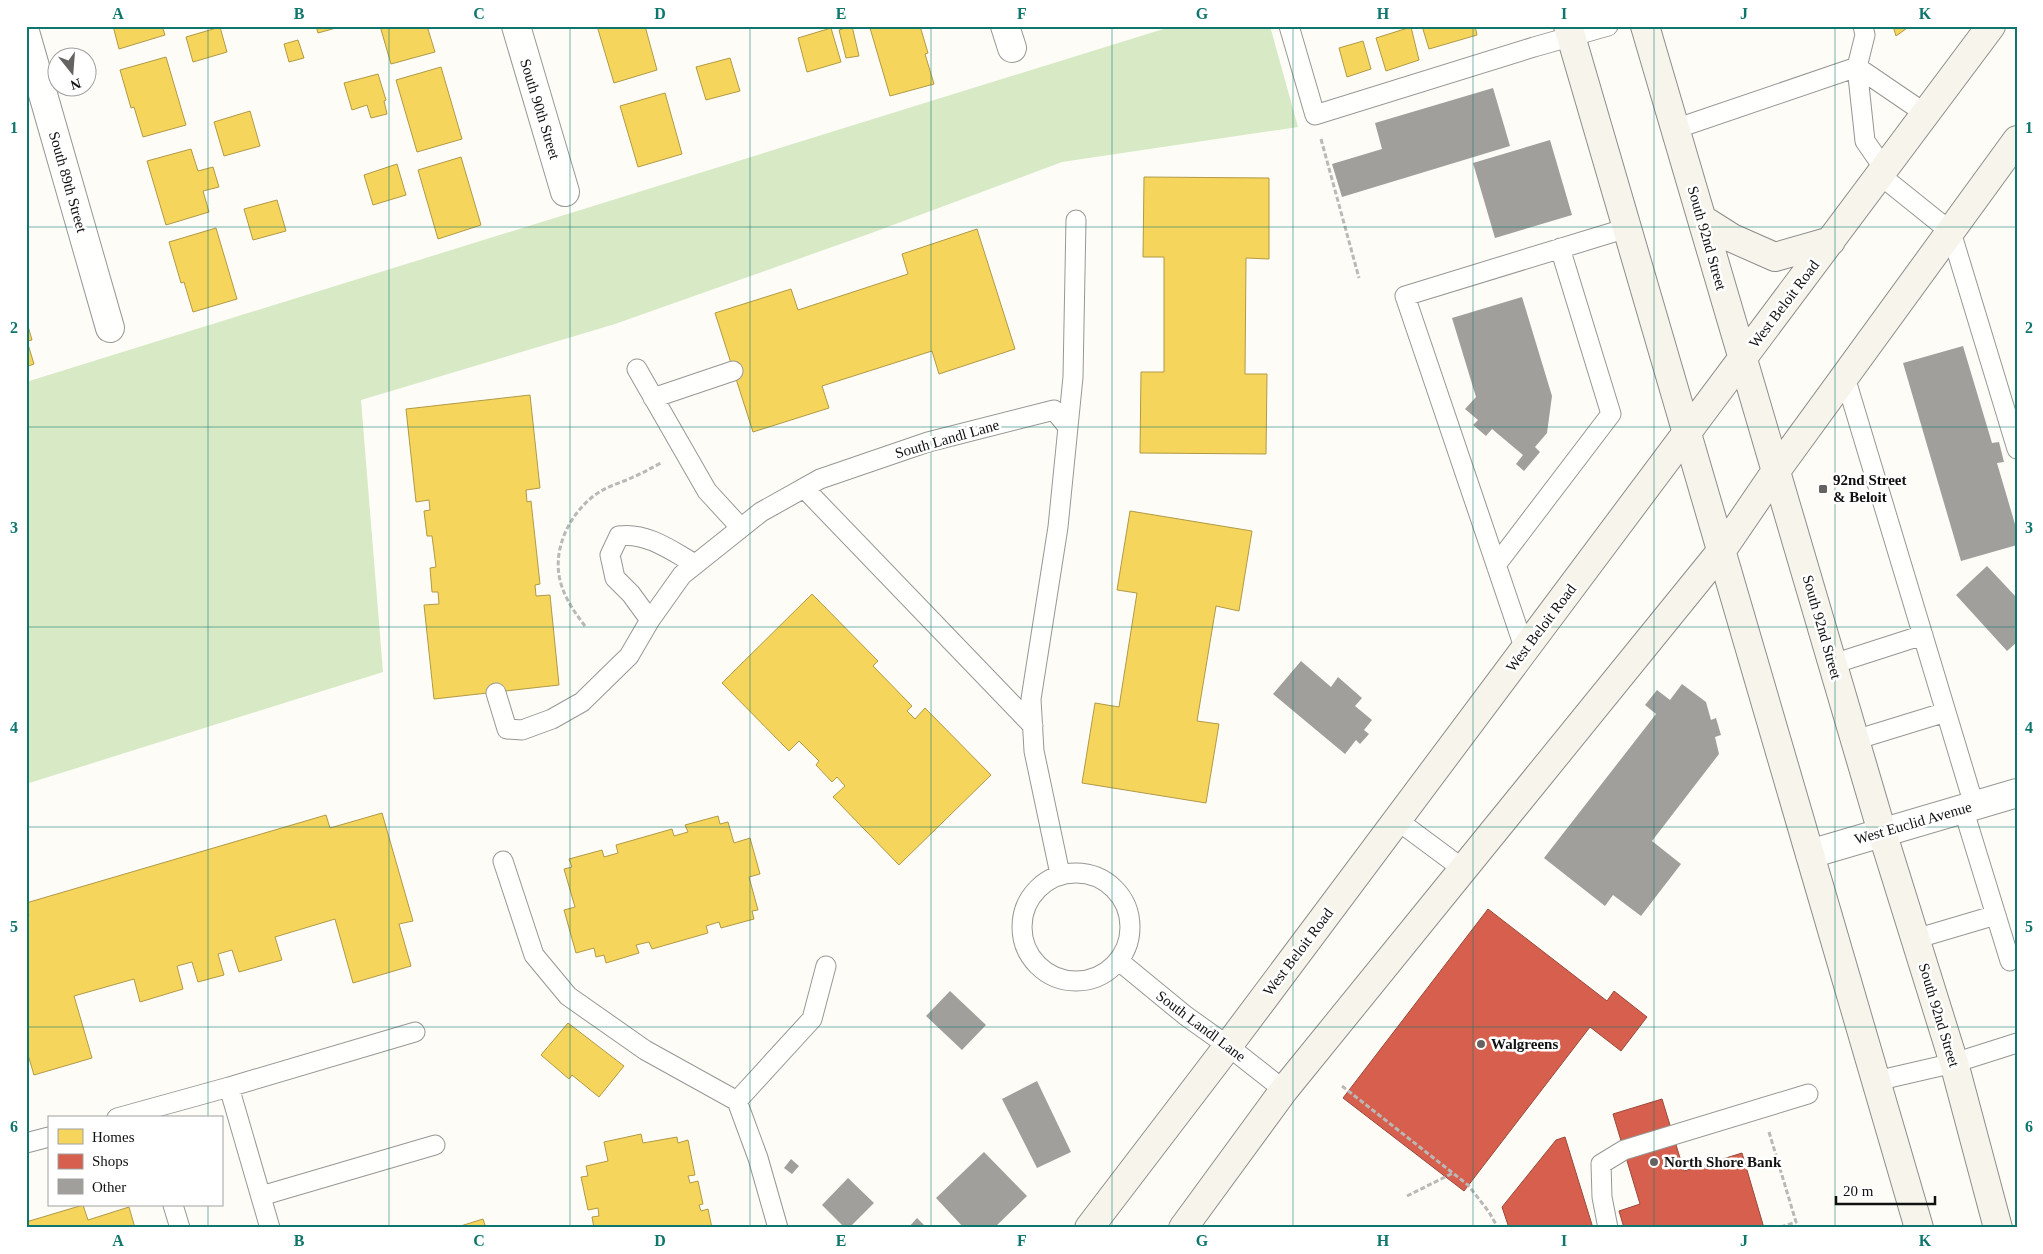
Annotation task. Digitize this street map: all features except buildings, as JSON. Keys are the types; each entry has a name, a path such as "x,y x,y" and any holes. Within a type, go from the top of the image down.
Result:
{"main road":[{"name":"South 92nd Street","path":"1645,26 1882,832 1954,1063 1998,1228"},
{"name":"West Beloit Road","path":"1089,1228 1228,1046 1992,26"},
{"path":"1569,31 1919,1228"},
{"path":"1182,1228 1284,1090 1722,550 1776,471 2017,140"},
{"path":"1702,219 1732,238 1775,257 1831,241"}],"street":[{"name":"South 90th Street","path":"516,26 565,192"},
{"name":"South 89th Street","path":"26,35 110,328"},
{"name":"West Euclid Avenue","path":"1810,854 2017,793"}],"lane":[{"path":"1290,26 1315,115 1569,31 1608,26"},
{"path":"1863,26 1865,35 1857,67 1865,141 1882,172 1951,232 2017,449"},
{"path":"1675,129 1857,67"},
{"path":"1857,67 1926,114"},
{"path":"1060,874 1034,751 1032,699 1058,527 1073,377 1076,220"},
{"path":"1524,650 1405,296 1626,228"},
{"path":"1496,565 1611,414 1560,248"},
{"path":"637,369 706,491 741,528"},
{"path":"652,398 734,371"},
{"path":"1845,377 1946,712 1996,915 2010,961"},
{"name":"South Landl Lane","path":"496,692 507,729 522,730 552,719 582,702 629,656 650,620 682,575 761,512 820,479 928,442 1054,410 1068,427"},
{"path":"804,488 1033,726"},
{"path":"650,620 631,594 615,578 610,555 619,536 632,534 661,544 696,564"},
{"path":"1833,664 1923,635"},
{"path":"1855,740 1946,712"},
{"path":"1397,820 1463,869"},
{"path":"503,861 534,955 568,996 645,1050 737,1101 758,1158 778,1228"},
{"path":"1077,872 1094,875 1109,883 1121,896 1128,911 1130,928 1127,946 1119,961 1105,973 1088,980 1069,981 1051,976 1036,964 1025,949 1021,931 1022,912 1030,895 1043,882 1060,874 1077,872"},
{"path":"1915,940 1996,915"},
{"name":"South Landl Lane","path":"1119,961 1186,1016 1284,1090"},
{"path":"737,1101 812,1019 826,966"},
{"path":"132,1116 146,1114 229,1087 415,1032"},
{"path":"1876,1081 1954,1063 2017,1043"},
{"path":"229,1087 270,1228"},
{"path":"1608,1228 1602,1197 1600,1164 1624,1150 1808,1094"},
{"path":"26,1143 48,1137"},
{"path":"261,1196 435,1146"},
{"path":"173,1206 180,1228"}],"path":[{"path":"1315,115 1359,278"},
{"path":"1342,1086 1468,1185 1489,1212 1498,1228"},
{"path":"1761,1108 1796,1222 1777,1228"},
{"path":"1407,1196 1453,1173"}],"green space":[{"path":"1173,26 1270,26 1298,127 1062,162 866,235 615,324 361,400 383,672 26,784 26,382"}],"place":[{"name":"92nd Street & Beloit","path":"1823,489"},
{"name":"Walgreens","path":"1481,1044"},
{"name":"North Shore Bank","path":"1654,1162"}]}
